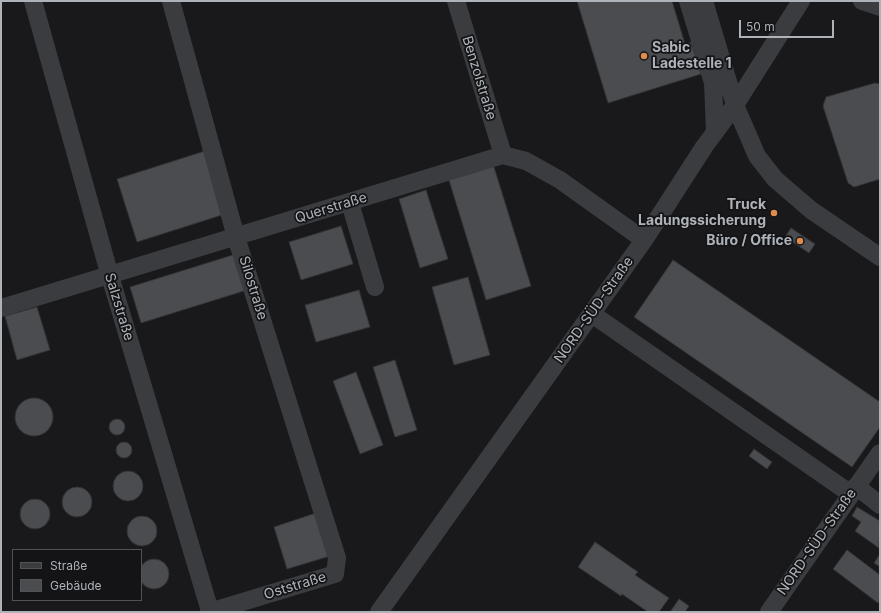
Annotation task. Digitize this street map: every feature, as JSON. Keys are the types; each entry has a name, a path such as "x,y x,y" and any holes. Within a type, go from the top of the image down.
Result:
{"lane":[{"name":"Salzstraße","path":"33,1 110,276 210,612"},
{"name":"Silostraße","path":"171,1 236,237 337,558 335,574"},
{"name":"Benzolstraße","path":"456,1 503,155"},
{"path":"688,1 713,83 715,132"},
{"path":"704,1 735,105 757,156 775,179 811,210 880,257"},
{"name":"NORD-SÜD-Straße","path":"379,612 644,240 715,132 735,105 801,1"},
{"path":"862,1 880,7"},
{"name":"Querstraße","path":"1,308 350,203 503,155"},
{"path":"503,155 526,161 560,180 644,240"},
{"path":"350,203 376,287"},
{"path":"592,314 854,490 880,505"},
{"name":"NORD-SÜD-Straße","path":"769,612 880,453"},
{"name":"Oststraße","path":"210,612 335,574"}],"building":[{"name":"Sabic Ladestelle 1","path":"577,1 672,1 685,44 691,42 701,74 608,103"},
{"path":"875,83 880,84 880,179 854,187 848,183 823,106 826,97"},
{"path":"205,151 225,214 137,242 117,179"},
{"path":"493,164 531,286 486,300 448,177"},
{"path":"426,190 448,259 420,268 399,199"},
{"path":"341,226 353,264 301,280 289,242"},
{"name":"Büro / Office","path":"791,228 815,244 809,253 785,237"},
{"path":"236,254 247,290 141,323 130,287"},
{"path":"673,260 880,402 880,427 852,467 634,317"},
{"path":"468,277 490,355 454,365 432,287"},
{"path":"359,290 370,327 316,342 305,305"},
{"path":"37,307 50,350 17,360 5,316"},
{"path":"395,360 417,430 395,437 373,367"},
{"path":"356,372 383,445 360,454 333,381"},
{"path":"34,398 44,401 50,407 53,417 50,427 44,433 34,436 24,433 18,427 15,417 18,407 24,401"},
{"path":"117,419 123,421 125,427 123,433 117,435 111,433 109,427 111,421"},
{"path":"124,442 130,444 132,450 130,456 124,458 118,456 116,450 118,444"},
{"path":"754,449 772,462 767,469 749,456"},
{"path":"128,471 139,475 143,486 139,497 128,501 117,497 113,486 117,475"},
{"path":"77,487 88,491 92,502 88,513 77,517 66,513 62,502 66,491"},
{"path":"35,499 46,503 50,514 46,525 35,529 24,525 20,514 24,503"},
{"path":"857,507 880,521 879,548 855,531 861,522 852,516"},
{"path":"316,513 330,556 287,569 274,527"},
{"path":"142,516 153,520 157,531 153,542 142,546 131,542 127,531 131,520"},
{"path":"595,542 638,572 635,575 669,598 659,612 648,612 578,567"},
{"path":"847,550 880,575 880,600 878,603 833,569"},
{"path":"880,554 880,567 874,563"},
{"path":"148,560 160,560 168,568 168,580 160,588 148,588 142,582 142,566"},
{"path":"679,599 689,606 685,612 670,612"}],"place":[{"name":"Sabic Ladestelle 1","path":"644,56"},
{"name":"Truck Ladungssicherung","path":"774,213"},
{"name":"Büro / Office","path":"800,241"}]}
